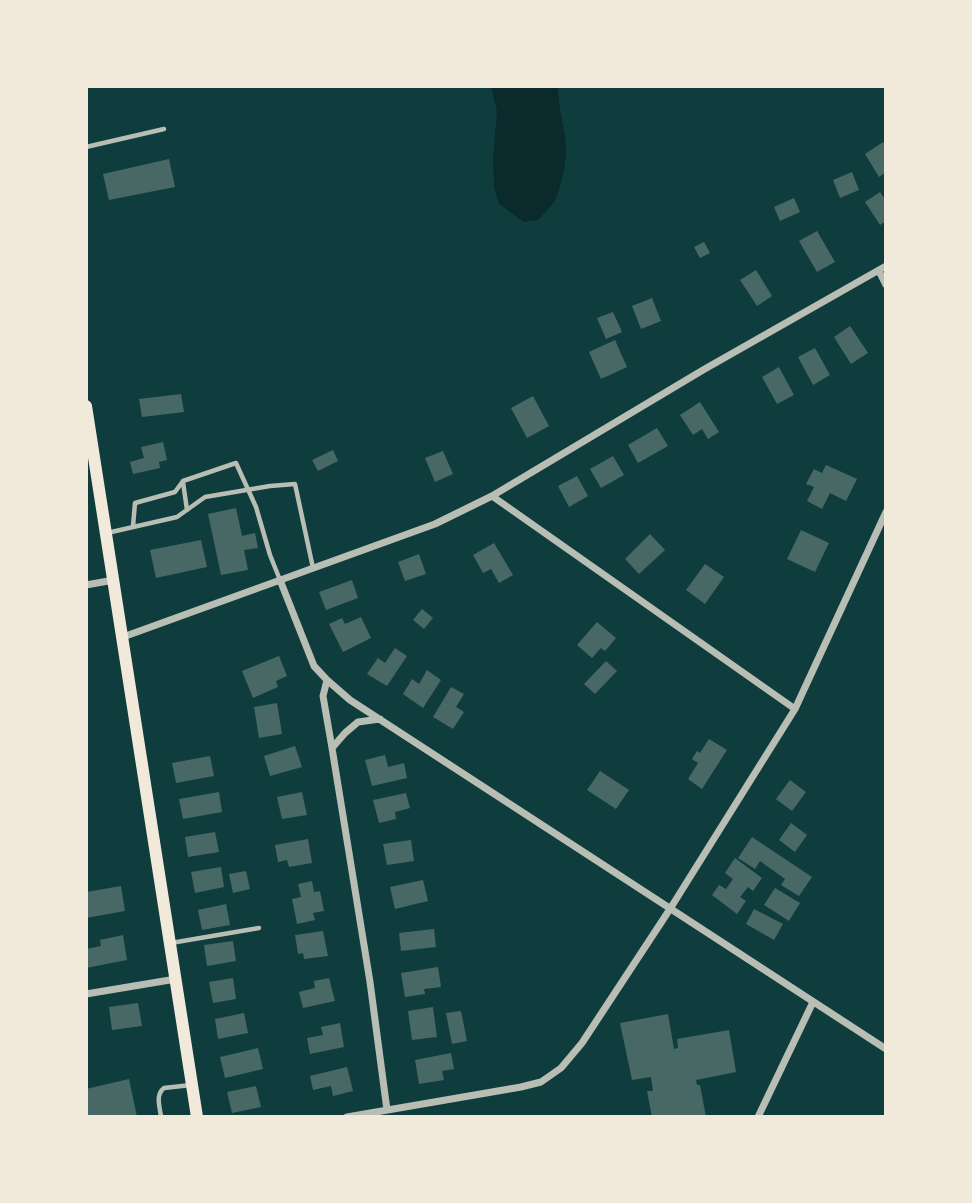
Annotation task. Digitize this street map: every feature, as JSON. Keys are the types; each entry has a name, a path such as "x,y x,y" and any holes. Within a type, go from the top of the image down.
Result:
{"main road":[{"path":"86,406 197,1117"}],"street":[{"path":"123,637 435,524 492,496 703,370 883,268 886,285"},
{"path":"492,496 795,709"},
{"path":"346,1117 522,1087 541,1082 561,1068 582,1043 670,909 795,709 886,512"},
{"path":"86,584 114,580"},
{"path":"280,580 314,666 350,700 886,1049"},
{"path":"327,680 323,696 370,982 387,1110"},
{"path":"332,748 358,722 380,719"},
{"path":"86,994 176,979"},
{"path":"758,1117 813,1002"}],"lane":[{"path":"86,147 164,129"},
{"path":"133,526 135,503 175,492 183,481 236,463 256,507 280,580"},
{"path":"183,481 187,510"},
{"path":"107,534 177,517 205,497 295,484 313,568"},
{"path":"170,944 259,928"},
{"path":"161,1117 158,1095 161,1090 192,1084"}],"water":[{"path":"491,86 558,86 566,145 564,167 556,198 538,220 524,222 499,204 494,187 493,157 497,112"}],"building":[{"path":"883,142 886,147 886,172 879,177 865,154"},
{"path":"169,159 175,187 109,200 103,174"},
{"path":"852,172 859,190 840,198 833,180"},
{"path":"880,192 886,201 886,221 880,225 865,202"},
{"path":"794,198 800,212 780,221 774,207"},
{"path":"817,231 835,262 817,272 799,241"},
{"path":"704,242 710,253 700,258 694,247"},
{"path":"756,270 772,296 757,306 740,280"},
{"path":"652,298 661,321 641,329 632,306"},
{"path":"613,312 622,332 606,339 597,318"},
{"path":"850,326 868,353 851,364 834,337"},
{"path":"615,340 627,367 601,379 589,352"},
{"path":"815,348 830,375 813,385 798,357"},
{"path":"779,367 794,395 777,404 762,377"},
{"path":"181,394 184,412 142,417 139,399"},
{"path":"533,396 549,426 527,438 511,408"},
{"path":"700,402 719,432 708,439 702,429 693,435 680,415"},
{"path":"657,428 668,446 638,463 628,445"},
{"path":"163,442 167,460 159,462 160,468 133,474 130,462 144,458 141,447"},
{"path":"333,450 338,461 318,471 312,460"},
{"path":"443,451 453,474 435,482 425,458"},
{"path":"613,456 624,475 601,488 590,469"},
{"path":"826,465 857,479 846,501 830,493 822,509 807,501 814,487 806,484 814,469 822,473"},
{"path":"577,476 588,496 569,507 558,486"},
{"path":"236,508 242,536 255,533 258,548 244,550 248,570 221,575 208,514"},
{"path":"801,530 829,543 815,572 787,559"},
{"path":"650,534 665,550 639,574 625,559"},
{"path":"201,540 207,567 156,578 150,550"},
{"path":"494,543 513,575 499,583 491,569 483,573 473,555"},
{"path":"419,554 426,574 405,581 398,562"},
{"path":"705,564 724,577 705,604 686,590"},
{"path":"352,580 358,598 326,610 319,592"},
{"path":"422,609 433,618 424,629 413,620"},
{"path":"361,617 371,638 343,652 329,624 342,618 345,624"},
{"path":"597,622 616,638 605,651 601,648 592,658 577,645"},
{"path":"395,648 407,656 387,686 367,674 378,658 385,663"},
{"path":"279,656 287,676 276,681 278,687 253,698 242,671"},
{"path":"606,661 617,671 595,694 584,684"},
{"path":"427,670 441,680 423,708 403,694 412,679 419,684"},
{"path":"451,687 464,694 456,707 464,712 453,729 433,717"},
{"path":"277,703 282,734 259,738 254,707"},
{"path":"709,739 727,750 702,789 688,779 698,763 692,759 697,751 700,753"},
{"path":"295,746 302,767 270,776 264,756"},
{"path":"385,755 388,767 404,763 407,778 372,786 365,760"},
{"path":"210,756 214,776 176,783 172,763"},
{"path":"600,771 629,790 616,809 587,790"},
{"path":"790,780 806,792 792,811 776,799"},
{"path":"219,792 222,812 183,819 179,799"},
{"path":"302,792 307,815 282,819 277,797"},
{"path":"406,793 410,808 395,812 396,819 379,823 373,800"},
{"path":"791,823 807,835 795,852 779,840"},
{"path":"215,832 219,852 188,857 185,837"},
{"path":"752,837 812,877 799,896 781,885 785,879 760,861 755,869 738,858"},
{"path":"308,839 312,863 289,867 287,860 278,862 275,845"},
{"path":"411,840 414,861 387,865 383,844"},
{"path":"735,858 762,878 753,891 748,887 740,897 746,901 737,914 712,895 719,885 726,889 733,879 725,873"},
{"path":"221,867 224,887 195,893 191,872"},
{"path":"246,871 250,889 233,893 229,874"},
{"path":"423,880 428,901 395,909 390,887"},
{"path":"312,881 314,892 320,891 324,911 313,913 315,920 297,924 292,899 301,897 298,884"},
{"path":"121,886 125,911 86,918 86,892"},
{"path":"775,888 800,903 789,921 764,905"},
{"path":"226,904 230,925 202,930 198,910"},
{"path":"754,909 783,924 774,940 746,924"},
{"path":"434,929 436,947 401,951 399,933"},
{"path":"323,931 328,956 304,959 303,953 298,954 295,935"},
{"path":"123,935 127,960 86,968 86,949 101,946 100,940"},
{"path":"233,941 236,961 207,966 204,945"},
{"path":"438,967 441,987 424,989 425,994 405,997 401,973"},
{"path":"233,978 236,999 213,1003 209,982"},
{"path":"329,978 335,1001 303,1008 299,992 315,988 314,981"},
{"path":"138,1003 142,1026 112,1030 109,1007"},
{"path":"433,1007 437,1037 412,1040 408,1011"},
{"path":"461,1011 467,1041 452,1044 446,1013"},
{"path":"244,1013 248,1033 218,1039 215,1019"},
{"path":"668,1014 674,1049 678,1048 677,1039 729,1030 736,1072 696,1080 697,1085 700,1085 706,1117 652,1117 647,1091 653,1091 651,1077 632,1080 620,1023"},
{"path":"340,1023 344,1047 310,1054 307,1038 323,1035 321,1027"},
{"path":"258,1048 263,1069 225,1078 220,1057"},
{"path":"451,1053 454,1069 442,1071 444,1080 419,1084 415,1060"},
{"path":"347,1067 353,1091 333,1096 331,1086 313,1090 310,1076"},
{"path":"129,1079 137,1117 86,1117 86,1089"},
{"path":"256,1086 261,1107 232,1113 227,1092"}]}
